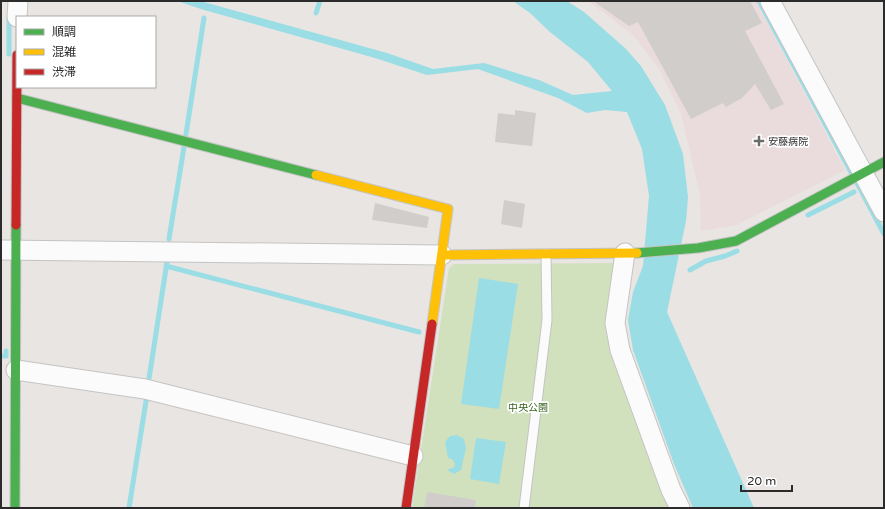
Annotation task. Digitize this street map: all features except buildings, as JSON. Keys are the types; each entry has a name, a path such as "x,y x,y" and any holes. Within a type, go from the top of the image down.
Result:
{"street":[{"path":"17,16 18,1"},
{"path":"770,1 856,177 884,212"},
{"path":"15,508 8,482 16,370 8,250 17,88"},
{"path":"17,98 448,209 406,508"},
{"path":"8,250 442,256 686,251 736,241 884,162"},
{"path":"633,253 615,323 620,350 671,490 680,508"},
{"path":"16,370 145,390 413,456"}],"lane":[{"path":"524,508 546,320 546,254"}],"shaded area":[{"name":"安藤病院","path":"588,1 756,1 845,170 736,225 701,231 700,196 681,113 659,69 632,34"}],"green space":[{"name":"中央公園","path":"614,263 617,269 611,325 673,508 412,508 449,268 454,264"}],"water":[{"path":"177,1 200,1 387,53 433,69 484,63 539,80 573,95 612,91 588,62 550,32 530,13 513,1 567,1 584,12 625,48 641,66 665,105 683,154 688,197 686,221 667,312 754,508 693,508 674,464 633,350 628,320 633,292 643,266 649,196 642,149 627,112 605,110 587,113 558,98 478,69 427,75 375,58"},
{"path":"479,278 518,284 499,409 461,404"},
{"path":"457,435 464,439 466,448 461,470 454,474 447,470 454,467 455,464 452,459 448,458 445,442 450,436"},
{"path":"476,438 506,442 499,484 470,479"}],"waterway":[{"path":"316,13 320,1"},
{"path":"759,1 852,174"},
{"path":"9,16 9,54"},
{"path":"186,134 204,18"},
{"path":"169,239 184,147"},
{"path":"857,183 884,234"},
{"path":"808,215 854,192"},
{"path":"690,270 706,261 737,251"},
{"path":"148,385 167,262"},
{"path":"166,266 419,332"},
{"path":"1,356 6,356 6,351"},
{"path":"129,508 147,395"}],"traffic: fast":[{"path":"17,98 316,175"},
{"path":"637,253 698,248 736,241 884,162"},
{"path":"15,508 16,225"}],"traffic: slow":[{"path":"316,175 448,209 432,324"},
{"path":"442,255 637,253"}],"traffic: jam":[{"path":"16,225 17,88"},
{"path":"406,508 432,324"}],"place":[{"name":"安藤病院","path":"759,141"}]}
